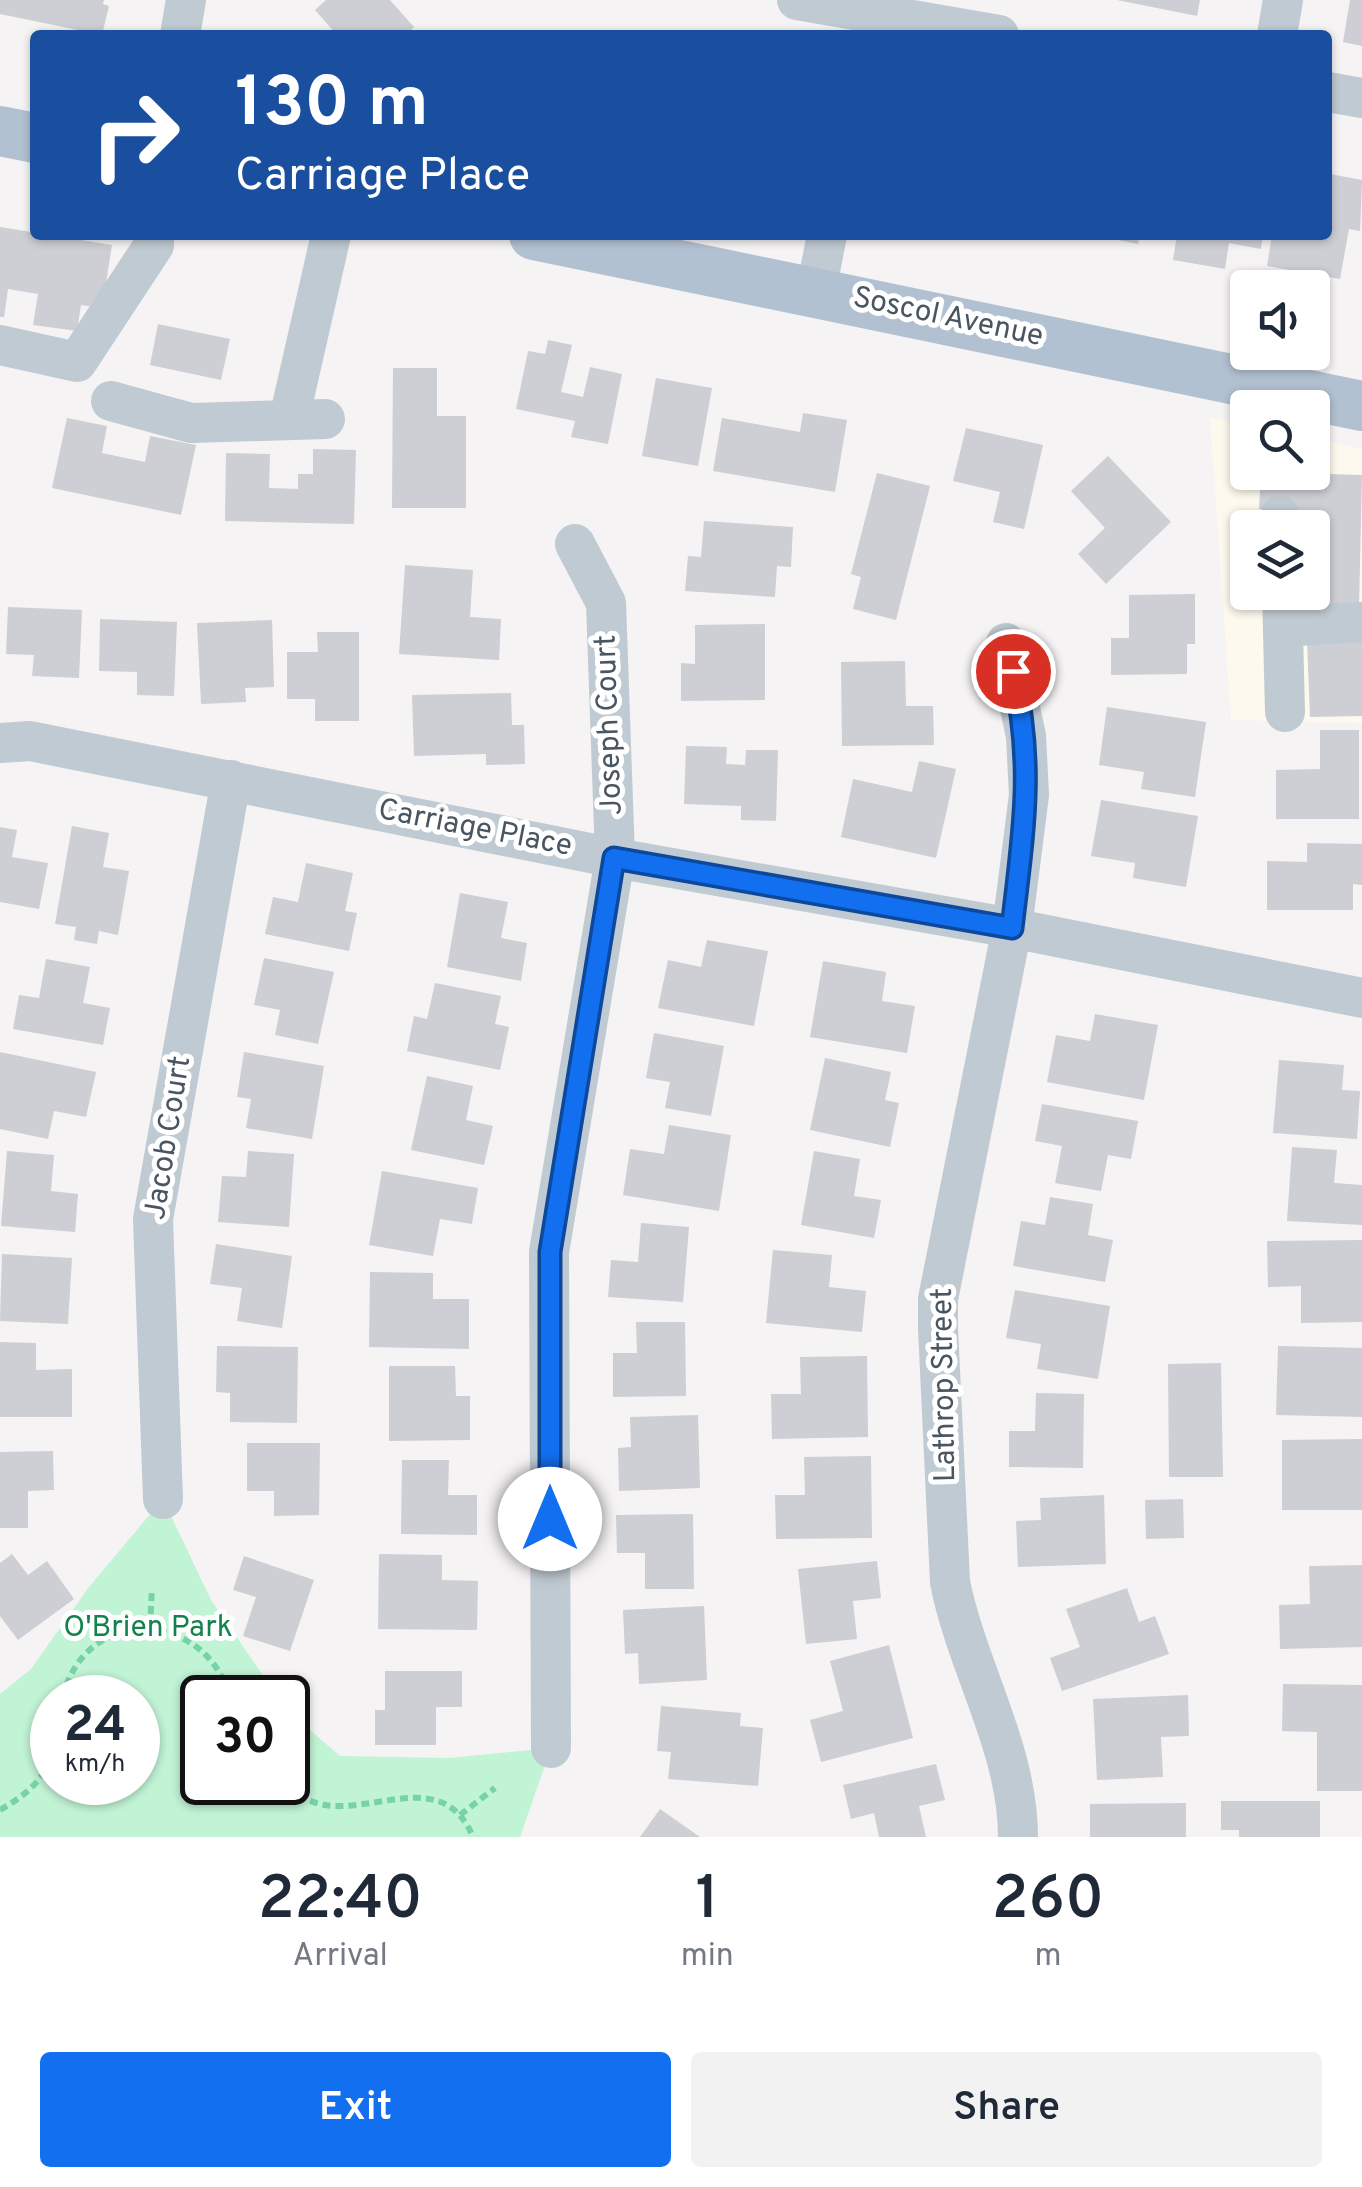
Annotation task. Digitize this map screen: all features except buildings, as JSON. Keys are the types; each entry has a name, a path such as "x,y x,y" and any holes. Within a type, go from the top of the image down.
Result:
{"main road":[{"path":"0,131 30,137"},
{"name":"Soscol Avenue","path":"560,240 1362,406"}],"street":[{"path":"181,30 186,0"},
{"path":"798,0 866,16 964,30"},
{"path":"1278,30 1283,0"},
{"path":"1332,93 1362,98"},
{"path":"0,346 77,362 154,240"},
{"path":"111,401 191,423 307,419 330,240"},
{"path":"816,290 825,240"},
{"name":"Joseph Court","path":"551,1748 550,1252 614,858 606,603 576,544"},
{"path":"1284,712 1282,610 1362,622"},
{"name":"Lathrop Street","path":"1006,643 1026,736 1029,794 1012,928 938,1299 938,1328 950,1582 956,1616 1012,1775 1018,1837"},
{"name":"Carriage Place","path":"0,743 30,741 614,858 1012,928 1362,998"},
{"name":"Jacob Court","path":"163,1499 153,1219 231,780"}],"path":[{"path":"150,1627 152,1588"},
{"path":"69,1675 88,1652 117,1633 150,1627 186,1637 222,1675"},
{"path":"460,1814 495,1788"},
{"path":"0,1810 30,1789"},
{"path":"310,1799 331,1806 414,1796 432,1798 460,1814 473,1837"}],"shaded area":[{"path":"1210,417 1230,421 1230,490 1330,490 1330,442 1362,449 1362,723 1231,720"}],"green space":[{"name":"O'Brien Park","path":"163,1499 211,1600 263,1675 180,1675 180,1805 310,1805 310,1730 340,1756 450,1758 551,1748 520,1837 0,1837 0,1694 31,1669 89,1587"}],"route":[{"path":"550,1519 550,1252 614,858 1012,928 1029,794 1026,736 1013,671"}]}
